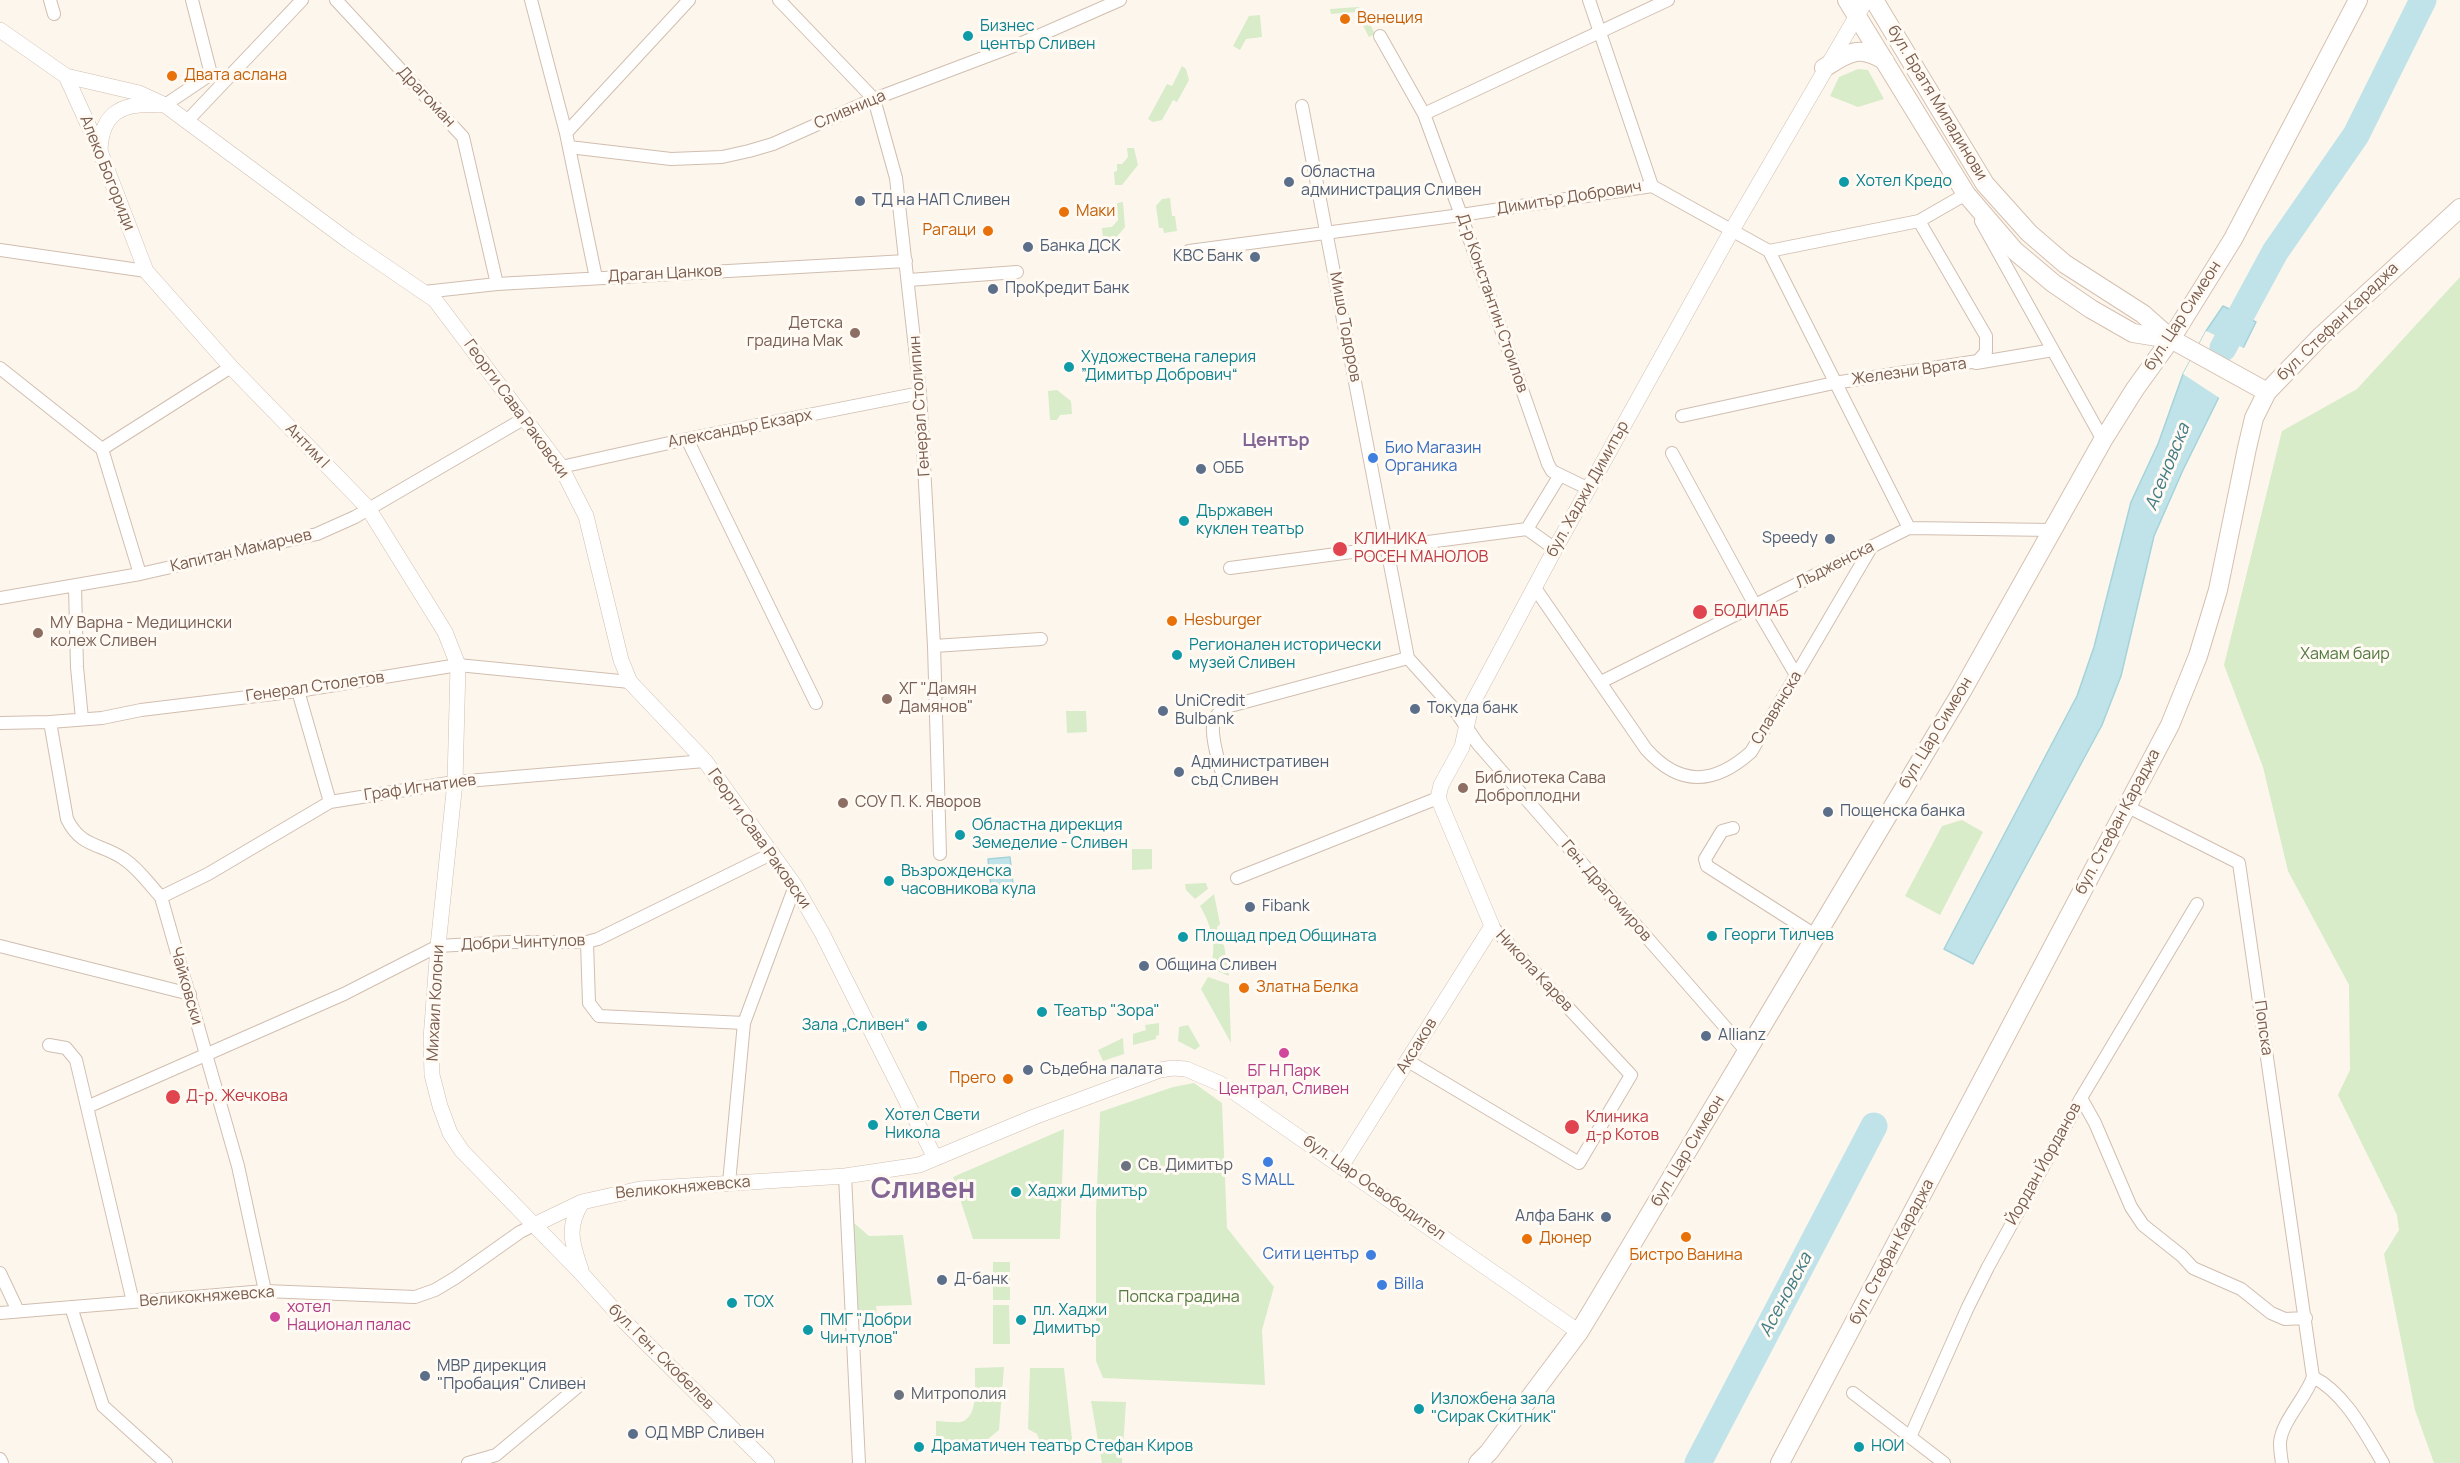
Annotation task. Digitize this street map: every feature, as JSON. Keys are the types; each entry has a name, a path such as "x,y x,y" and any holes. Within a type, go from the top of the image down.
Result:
{"main road":[{"name":"бул. Братя Миладинови","path":"1874,0 1985,184 2029,232 2065,264 2143,314 2171,339 2267,392"},
{"name":"бул. Цар Симеон","path":"1483,1459 1579,1332 1747,1052 1962,691 2103,440 2134,389 2171,339 2233,238 2358,0"},
{"name":"бул. Братя Миладинови","path":"1856,5 1885,61 1966,194 2015,251 2053,283 2091,309 2133,333 2171,339"},
{"path":"1824,68 1854,52 1874,53 1885,61"},
{"name":"бул. Стефан Караджа","path":"1780,1463 2170,725 2198,656 2218,590 2254,418 2267,392 2321,336 2460,208"}],"street":[{"path":"50,0 54,14"},
{"path":"192,0 211,74"},
{"path":"188,120 302,0"},
{"name":"Драгоман","path":"336,0 463,137 496,284"},
{"path":"531,0 567,134 596,278"},
{"path":"567,134 688,0"},
{"name":"Генерал Столипин","path":"779,0 874,99 896,178 920,393 934,646 939,854"},
{"path":"1589,0 1652,186"},
{"path":"1424,114 1668,0"},
{"name":"Сливница","path":"569,147 671,159 722,157 749,152 773,144 874,99 1022,43 1120,1"},
{"name":"бул. Хаджи Димитър","path":"1437,798 1441,785 1462,747 1472,706 1587,488 1824,68 1856,5"},
{"name":"Георги Сава Раковски","path":"0,30 66,76 139,93 165,105 443,308 561,467 586,516 621,660 630,682 705,761 795,886 822,933 935,1158"},
{"name":"Д-р Константин Стоилов","path":"1380,36 1424,114 1548,464 1560,475 1587,488"},
{"path":"211,74 226,79"},
{"path":"100,151 103,128 115,113 132,106 165,105 211,74"},
{"name":"Алеко Богориди","path":"66,76 100,151 146,271"},
{"name":"Мишо Тодоров","path":"1302,106 1408,657"},
{"name":"Димитър Добрович","path":"1189,251 1652,186 1769,251"},
{"path":"1966,194 1919,220 1769,251 1909,528 2053,530"},
{"name":"бул. Братя Миладинови","path":"1966,194 2103,440"},
{"name":"Железни Врата","path":"1682,416 1834,383 1978,361 1986,352 1986,336 1919,220"},
{"path":"0,250 146,271"},
{"name":"Драган Цанков","path":"424,292 496,284 906,261"},
{"name":"Антим I","path":"146,271 231,367 368,508 445,632 458,665 455,782"},
{"path":"909,280 1017,272"},
{"path":"1972,363 2053,350"},
{"path":"102,449 231,367"},
{"path":"0,368 102,449 140,574"},
{"name":"Александър Екзарх","path":"561,467 687,439 920,393"},
{"name":"Капитан Мамарчев","path":"0,598 140,574 317,534 355,517 525,418"},
{"path":"687,439 816,703"},
{"path":"1672,453 1796,675"},
{"path":"1527,529 1560,475"},
{"name":"Лъдженска","path":"1601,682 1909,528"},
{"path":"1230,568 1527,529 1555,549"},
{"name":"Славянска","path":"1535,588 1646,748 1661,765 1675,773 1696,777 1715,774 1734,766 1751,752 1872,546"},
{"path":"75,586 82,719"},
{"path":"934,646 1041,639"},
{"path":"1224,780 1213,732 1214,719 1221,711 1230,706 1408,657"},
{"name":"Ген. Драгомиров","path":"1408,657 1454,710 1466,728 1747,1052"},
{"name":"Генерал Столетов","path":"0,723 82,719 298,692 458,665 630,682"},
{"path":"298,692 330,802"},
{"name":"Чайковски","path":"50,722 67,819 73,831 82,840 123,858 161,897 238,1166 265,1291"},
{"name":"Граф Игнатиев","path":"161,897 208,874 330,802 455,782 705,761"},
{"name":"Михаил Колони","path":"455,782 438,946 431,1039 432,1075 447,1124 462,1151 582,1274"},
{"path":"1237,878 1437,798"},
{"name":"Никола Карев","path":"1408,1061 1579,1162 1631,1075 1492,926 1437,798"},
{"name":"Попска","path":"2126,806 2239,863 2306,1318"},
{"path":"1733,828 1722,831 1705,859 1707,866 1815,935"},
{"name":"Добри Чинтулов","path":"87,1107 344,994 438,946 508,942 586,942 598,939 773,853"},
{"path":"729,1183 744,1023 795,886"},
{"name":"Йордан Йорданов","path":"1911,1435 1968,1306 2081,1098 2197,904"},
{"name":"Аксаков","path":"1342,1165 1492,926"},
{"path":"586,942 589,1003 598,1016 744,1023"},
{"path":"0,946 190,994"},
{"path":"49,1045 66,1048 76,1060 133,1302"},
{"name":"бул. Цар Освободител","path":"1160,1070 1173,1068 1186,1070 1219,1083 1342,1165 1579,1332"},
{"name":"Великокняжевска","path":"0,1313 265,1291 415,1297 435,1290 520,1232 582,1202 640,1189 844,1176 899,1169 935,1158 1097,1092 1160,1070"},
{"path":"2081,1098 2095,1123 2131,1207 2143,1225 2182,1256 2193,1268 2235,1286 2271,1313 2285,1319 2306,1318 2313,1377 2309,1391 2289,1421 2280,1441 2282,1463"},
{"path":"844,1176 859,1463"},
{"path":"582,1202 573,1218 572,1232 573,1246 582,1274"},
{"path":"0,1273 18,1311"},
{"name":"бул. Ген. Скобелев","path":"582,1274 625,1322 767,1463"},
{"path":"71,1307 103,1406 166,1463"},
{"path":"2313,1377 2331,1389 2361,1427 2383,1463"},
{"path":"468,1463 498,1459 581,1384"},
{"path":"1853,1393 1911,1435 1944,1463"}],"green space":[{"path":"1358,7 1363,10 1375,34 1369,37 1356,12 1331,14 1330,9"},
{"path":"1260,15 1262,37 1246,39 1240,50 1233,46 1249,16"},
{"path":"1182,66 1186,69 1189,80 1177,102 1173,100 1162,120 1153,122 1148,119 1167,84 1172,86"},
{"path":"1858,69 1868,70 1884,99 1858,107 1830,96 1839,77"},
{"path":"1127,148 1134,148 1138,165 1122,185 1115,185 1114,172 1117,171 1117,164 1122,164 1128,157"},
{"path":"1170,198 1177,231 1164,233 1163,228 1159,228 1156,206 1162,199"},
{"path":"1123,202 1125,227 1115,239 1103,239 1102,228 1112,227 1118,220 1117,203"},
{"name":"Хамам баир","path":"2460,277 2460,1463 2434,1463 2415,1410 2384,1254 2399,1230 2397,1215 2338,1095 2350,1070 2349,985 2288,871 2263,767 2224,665 2282,431 2357,389"},
{"path":"1057,390 1071,401 1072,414 1060,415 1057,420 1050,420 1048,391"},
{"path":"1066,711 1086,711 1087,732 1067,733"},
{"path":"1962,820 1983,832 1940,915 1905,896 1942,826"},
{"path":"1132,849 1152,849 1152,869 1132,870"},
{"path":"1206,883 1208,889 1195,899 1186,890 1185,884"},
{"path":"1214,894 1220,924 1217,927 1219,943 1224,945 1229,976 1210,968 1213,952 1212,936 1200,906"},
{"path":"1208,977 1229,984 1231,1043 1201,989"},
{"path":"1159,1023 1159,1035 1156,1039 1133,1045 1133,1034 1146,1030 1145,1025"},
{"path":"1188,1025 1200,1046 1195,1050 1178,1041 1179,1027"},
{"path":"1123,1038 1124,1054 1103,1061 1098,1050"},
{"name":"Попска градина","path":"1194,1083 1222,1103 1227,1228 1274,1287 1262,1330 1265,1385 1103,1378 1096,1361 1096,1213 1100,1112 1173,1087"},
{"path":"1064,1129 1060,1239 973,1239 953,1177"},
{"path":"847,1217 869,1236 903,1235 912,1305 876,1306 877,1316 852,1316"},
{"path":"993,1262 1010,1262 1010,1300 993,1300"},
{"path":"993,1305 1009,1305 1010,1344 993,1344"},
{"path":"1004,1367 999,1430 982,1444 954,1444 951,1441 936,1441 936,1421 961,1422 971,1413 975,1398 975,1368"},
{"path":"1030,1368 1064,1368 1073,1448 1041,1444 1037,1434 1028,1429"},
{"path":"1091,1401 1126,1402 1122,1463 1102,1463"}],"water":[{"path":"2223,306 2256,322 2183,470 2154,536 2121,676 2102,725 1973,964 1944,949 2077,696 2094,647 2131,502 2158,444 2183,374 2206,331"},
{"path":"1010,857 1013,884 991,887 988,859"}],"pier":[{"path":"2206,331 2246,349 2221,399 2183,374"}],"waterway":[{"name":"Асеновска","path":"2223,348 2275,252 2356,135 2423,0"},
{"name":"Асеновска","path":"1698,1463 1874,1126"}],"place":[{"name":"Венеция","path":"1345,19"},
{"name":"Бизнес център Сливен","path":"968,36"},
{"name":"Двата аслана","path":"172,76"},
{"name":"Областна администрация Сливен","path":"1289,182"},
{"name":"Хотел Кредо","path":"1844,182"},
{"name":"ТД на НАП Сливен","path":"860,201"},
{"name":"Маки","path":"1064,212"},
{"name":"Рагаци","path":"988,231"},
{"name":"Банка ДСК","path":"1028,247"},
{"name":"КВС Банк","path":"1255,257"},
{"name":"ПроКредит Банк","path":"993,289"},
{"name":"Детска градина Мак","path":"855,333"},
{"name":"Художествена галерия ”Димитър Добрович“","path":"1069,367"},
{"name":"Био Магазин Органика","path":"1373,458"},
{"name":"ОББ","path":"1201,469"},
{"name":"Държавен куклен театър","path":"1184,521"},
{"name":"Speedy","path":"1830,539"},
{"name":"КЛИНИКА РОСЕН МАНОЛОВ","path":"1340,549"},
{"name":"БОДИЛАБ","path":"1700,612"},
{"name":"Hesburger","path":"1172,621"},
{"name":"МУ Варна - Медицински колеж Сливен","path":"38,633"},
{"name":"Регионален исторически музей Сливен","path":"1177,655"},
{"name":"ХГ \"Дамян Дамянов\"","path":"887,699"},
{"name":"Токуда банк","path":"1415,709"},
{"name":"UniCredit Bulbank","path":"1163,711"},
{"name":"Административен съд Сливен","path":"1179,772"},
{"name":"Библиотека Сава Доброплодни","path":"1463,788"},
{"name":"СОУ П. К. Яворов","path":"843,803"},
{"name":"Пощенска банка","path":"1828,812"},
{"name":"Областна дирекция Земеделие - Сливен","path":"960,835"},
{"name":"Възрожденска часовникова кула","path":"889,881"},
{"name":"Fibank","path":"1250,907"},
{"name":"Георги Тилчев","path":"1712,936"},
{"name":"Площад пред Общината","path":"1183,937"},
{"name":"Община Сливен","path":"1144,966"},
{"name":"Златна Белка","path":"1244,988"},
{"name":"Театър \"Зора\"","path":"1042,1012"},
{"name":"Зала „Сливен“","path":"922,1026"},
{"name":"Allianz","path":"1706,1036"},
{"name":"БГ H Парк Централ, Сливен","path":"1284,1053"},
{"name":"Съдебна палата","path":"1028,1070"},
{"name":"Прего","path":"1008,1079"},
{"name":"Д-р. Жечкова","path":"173,1097"},
{"name":"Хотел Свети Никола","path":"873,1125"},
{"name":"Клиника д-р Котов","path":"1572,1127"},
{"name":"S MALL","path":"1268,1162"},
{"name":"Св. Димитър","path":"1126,1166"},
{"name":"Хаджи Димитър","path":"1016,1192"},
{"name":"Алфа Банк","path":"1606,1217"},
{"name":"Бистро Ванина","path":"1686,1237"},
{"name":"Дюнер","path":"1527,1239"},
{"name":"Сити център","path":"1371,1255"},
{"name":"Д-банк","path":"942,1280"},
{"name":"Billa","path":"1382,1285"},
{"name":"ТОХ","path":"732,1303"},
{"name":"хотел Национал палас","path":"275,1317"},
{"name":"пл. Хаджи Димитър","path":"1021,1320"},
{"name":"ПМГ \"Добри Чинтулов\"","path":"808,1330"},
{"name":"МВР дирекция \"Пробация\" Сливен","path":"425,1376"},
{"name":"Митрополия","path":"899,1395"},
{"name":"Изложбена зала \"Сирак Скитник\"","path":"1419,1409"},
{"name":"ОД МВР Сливен","path":"633,1434"},
{"name":"Драматичен театър Стефан Киров","path":"919,1447"},
{"name":"НОИ","path":"1859,1447"}],"district":[{"name":"Център","path":"1276,441"},
{"name":"Сливен","path":"923,1190"}]}
